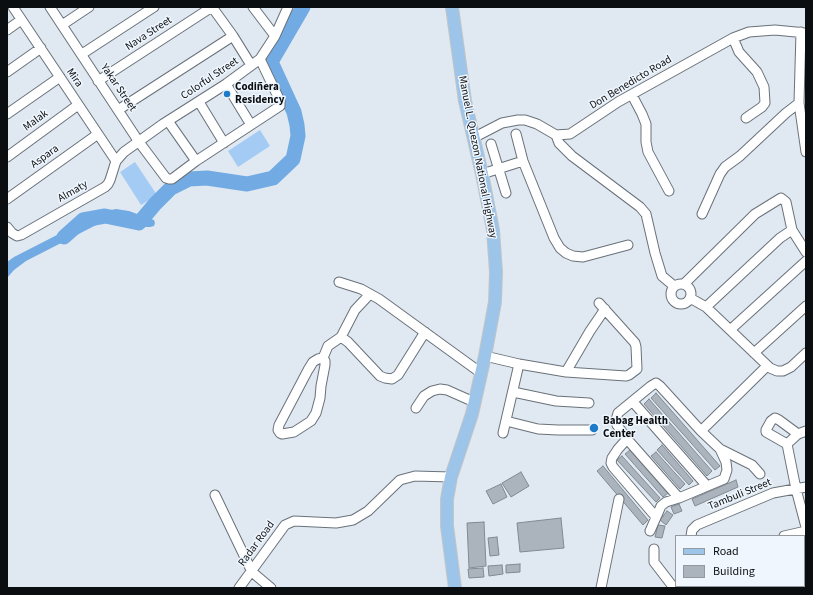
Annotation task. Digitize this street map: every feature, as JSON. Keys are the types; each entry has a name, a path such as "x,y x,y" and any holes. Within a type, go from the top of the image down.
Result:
{"main road":[{"name":"Manuel L. Quezon National Highway","path":"452,7 465,101 493,230 496,272 495,302 485,356 474,402 451,477 447,499 447,526 455,588"}],"street":[{"name":"Mira","path":"13,7 116,161"},
{"name":"Yakar Street","path":"50,7 139,142 166,178 172,179 196,161"},
{"path":"62,25 89,7"},
{"path":"82,54 154,7"},
{"path":"212,7 233,36 251,65"},
{"name":"Nava Street","path":"98,81 212,7"},
{"path":"253,7 275,36"},
{"name":"Colorful Street","path":"124,152 168,121 226,84 260,59 275,36 288,7"},
{"path":"7,30 21,20"},
{"name":"Don Benedicto Road","path":"556,135 570,134 632,95 733,38 749,32 775,30 803,32"},
{"path":"803,32 799,103 806,152"},
{"path":"118,110 233,36"},
{"path":"733,38 739,52 757,72 764,87 765,103 762,107 746,118"},
{"path":"7,72 41,48"},
{"path":"168,121 196,161 280,106 280,101 260,59"},
{"path":"7,114 60,77"},
{"path":"226,84 251,125"},
{"path":"632,95 646,124 646,142 648,152 669,190"},
{"path":"199,102 224,143"},
{"path":"702,214 720,174 725,167 740,156 799,103"},
{"name":"Malak","path":"7,157 78,105"},
{"path":"472,138 502,123 518,120 526,120 537,124 556,135 559,143 572,156 640,207 646,214 662,276 674,286"},
{"name":"Aspara","path":"7,199 98,134"},
{"path":"516,134 523,161 554,238 560,248 573,256 583,257 628,245"},
{"path":"491,144 506,193"},
{"name":"Almaty","path":"7,227 16,236 24,233 104,187 110,180 116,161 124,152"},
{"path":"482,174 523,161"},
{"path":"684,284 755,214 781,198 786,202 792,230 806,252"},
{"path":"706,307 780,238 792,230"},
{"path":"730,330 806,261"},
{"path":"339,282 361,289 379,299 481,373"},
{"path":"677,284 684,284 690,288 690,298 683,304 675,302 672,299 671,293 674,286 677,284"},
{"path":"323,358 313,362 308,370 279,425 278,430 280,433 294,432 311,421 316,413 320,398 325,365 323,358 328,346 341,338 355,310 370,294"},
{"path":"690,298 706,307 768,366 777,371 783,371 805,355"},
{"path":"485,356 519,364 566,372 626,376 637,369 635,343 602,306 590,331 566,372"},
{"path":"754,353 806,306"},
{"path":"341,338 348,342 380,376 392,379 398,375 426,332"},
{"path":"503,433 519,364"},
{"path":"701,431 768,366"},
{"path":"679,498 627,439 617,425 616,420 618,413 656,383 720,449 752,465 760,474"},
{"path":"416,408 424,396 432,391 440,389 447,390 474,402"},
{"path":"513,392 556,401 589,403"},
{"path":"633,402 707,486"},
{"path":"787,444 802,432 775,418 771,421 766,432 787,444 796,489 806,527"},
{"path":"506,421 538,429 592,430"},
{"path":"627,439 618,449 612,458 611,463 656,516"},
{"path":"650,531 661,506 666,502 724,479 726,462 720,449"},
{"name":"Radar Road","path":"239,588 285,525 294,521 336,523 353,520 368,511 400,480 415,476 451,477"},
{"name":"Tambuli Street","path":"691,535 692,530 697,525 773,493 806,487"},
{"path":"215,495 252,572 271,588"},
{"path":"602,588 619,499"},
{"path":"788,535 806,531"},
{"path":"654,549 654,562 672,585"}],"shaded area":[{"path":"260,130 270,146 238,167 228,151"},
{"path":"135,162 157,195 141,205 120,172"},
{"path":"116,209 129,211 154,220 154,226 142,227 113,219 106,220 26,261 14,270 7,278 7,262 14,257 96,215"}],"building":[{"path":"656,393 720,466 715,470 651,398"},
{"path":"649,399 712,471 707,476 644,404"},
{"path":"662,445 693,481 689,485 657,450"},
{"path":"630,450 668,493 663,497 625,454"},
{"path":"656,452 685,484 680,489 651,456"},
{"path":"622,456 660,498 656,502 617,460"},
{"path":"603,466 648,520 643,525 597,471"},
{"path":"521,472 529,486 511,497 502,483"},
{"path":"736,480 738,487 695,506 692,499"},
{"path":"501,484 507,497 493,504 486,491"},
{"path":"679,504 682,511 674,514 671,507"},
{"path":"667,511 673,515 666,525 660,520"},
{"path":"561,518 564,548 520,552 517,523"},
{"path":"484,522 486,566 469,568 467,523"},
{"path":"658,525 665,526 662,538 655,537"},
{"path":"497,537 499,555 490,556 488,538"},
{"path":"520,564 520,572 506,573 506,565"},
{"path":"502,565 503,574 489,576 488,566"},
{"path":"483,568 484,577 469,578 468,569"}],"waterway":[{"path":"64,237 83,220 105,216 139,223 171,188 189,179 207,178 247,184 273,178 293,159 298,136 297,125 294,112 271,62 303,7"}],"place":[{"name":"Codiñera Residency","path":"227,94"},
{"name":"Babag Health Center","path":"594,428"}]}
